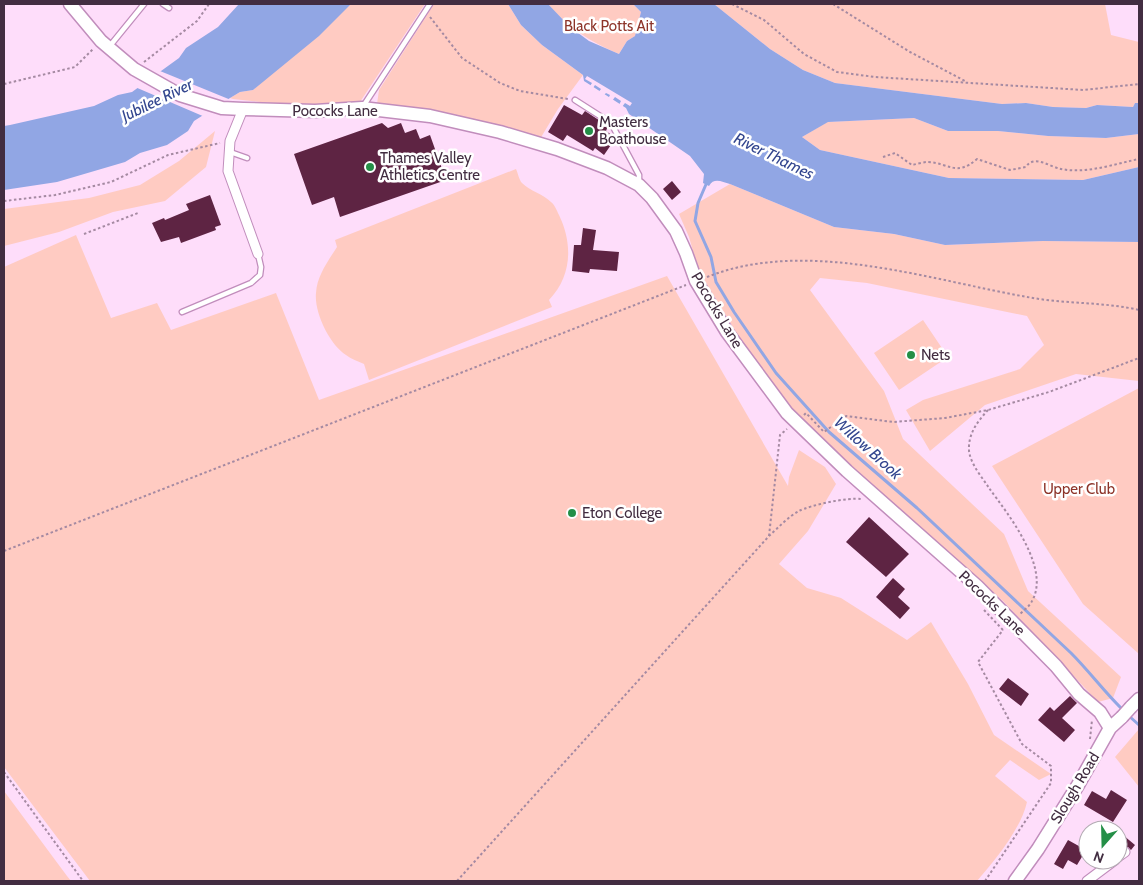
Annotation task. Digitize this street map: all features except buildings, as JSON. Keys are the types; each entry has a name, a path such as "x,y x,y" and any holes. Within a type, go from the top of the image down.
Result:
{"main road":[{"name":"Pococks Lane","path":"70,4 105,44 137,71 180,95 222,108 243,110 315,111 362,108 430,116 500,132 557,149 608,168 639,185 652,198 676,232 696,281 727,332 787,413 847,472 976,586 1056,666 1079,694 1100,712 1110,728"},
{"name":"Slough Road","path":"1015,881 1038,849 1078,785 1110,728 1135,703"}],"street":[{"path":"243,110 230,141 228,171 258,254"},
{"path":"1087,881 1101,870"}],"lane":[{"path":"105,44 144,4"},
{"path":"163,4 169,8"},
{"path":"362,108 430,4"},
{"path":"575,100 611,123 639,175 639,185"},
{"path":"230,152 247,158"},
{"path":"182,312 251,283 260,276 261,267 258,254"}],"path":[{"path":"137,71 197,21 209,4"},
{"path":"732,4 764,20 804,54 837,72 875,77 1083,90 1139,84"},
{"path":"833,4 910,52 967,82"},
{"path":"426,9 430,18 462,58 500,84 520,91 575,100"},
{"path":"4,84 75,67 105,44"},
{"path":"4,202 55,195 111,182 168,155 230,141"},
{"path":"883,157 895,153 912,165 928,162 952,169 968,166 977,160 1010,170 1026,167 1028,163 1037,160 1060,169 1082,170 1139,159"},
{"path":"84,234 138,213"},
{"path":"709,276 722,271 768,263 815,260 913,273 1034,298 1139,310"},
{"path":"4,551 696,281"},
{"path":"824,432 846,416 892,422 945,418 988,410 1049,392 1139,358"},
{"path":"988,410 973,431 970,440 970,452 973,464 1012,520 1030,555 1038,582 1032,602 1022,612"},
{"path":"769,536 780,435 796,422"},
{"path":"457,881 769,536 799,510 829,502 855,498 864,500"},
{"path":"982,609 1003,630 978,662 1022,744 1051,766 1050,783 985,881"},
{"path":"4,772 83,881"}],"green space":[{"path":"351,4 425,4 358,105 287,105 230,98 240,92 253,90"},
{"path":"434,4 508,4 521,25 542,45 583,75 558,109 540,139 377,104 379,90"},
{"name":"Black Potts Ait","path":"548,4 633,4 641,12 635,36 627,41 619,54 580,34"},
{"path":"714,4 1105,4 1111,35 1139,42 1139,103 1135,103 1133,107 1097,105 1086,108 1053,107 1026,103 1002,104 835,83 803,70 770,49"},
{"path":"914,118 948,131 998,131 1048,136 1106,138 1139,134 1139,167 1083,180 949,178 820,150 802,137 827,122"},
{"path":"215,131 206,167 165,201 113,212 59,232 4,246 4,209 89,198 140,185 179,161"},
{"path":"516,169 522,183 548,199 554,205 567,237 568,259 566,270 557,291 549,300 552,307 369,380 364,364 348,356 334,344 320,319 316,301 318,281 337,247 335,240"},
{"path":"730,184 834,227 894,234 945,245 1043,241 1139,242 1139,381 1076,374 985,405 930,451 906,410 923,400 1020,369 1044,345 1027,316 867,283 820,278 810,290 884,391 903,439 1004,534 1028,591 1121,677 1113,698 1098,702 1003,601 861,476 794,414 741,340 699,272 689,237 679,214"},
{"name":"Eton College","path":"76,235 111,318 157,303 171,330 276,293 319,400 667,276 788,486 789,477 799,450 825,467 836,484 808,531 779,564 807,588 841,598 907,640 931,622 968,684 994,735 1051,774 1039,780 1010,760 995,776 1027,802 1013,833 977,881 90,881 4,767 4,267"},
{"name":"Nets","path":"923,320 948,357 899,390 874,353"},
{"name":"Upper Club","path":"1139,388 1139,654 1083,604 992,466"},
{"path":"1139,729 1139,787 1115,757"},
{"path":"4,791 67,876 71,881 4,881"}],"water":[{"name":"Jubilee River","path":"239,4 351,4 319,36 253,90 240,92 194,121 188,131 167,145 140,153 125,162 57,182 4,190 4,126 94,106 118,95 132,92 179,58 186,48 218,27"},
{"name":"River Thames","path":"508,4 548,4 570,27 589,41 619,54 627,41 635,36 641,12 633,4 714,4 770,49 803,70 835,83 1002,104 1026,103 1053,107 1086,108 1097,105 1133,107 1135,103 1139,103 1139,134 1106,138 1048,136 998,131 948,131 914,118 828,122 802,137 820,150 949,178 1083,180 1139,167 1139,242 1043,241 945,245 894,234 834,227 721,181 713,182 709,186 703,183 704,174 690,156 629,114 626,108 584,81 583,75 542,45 521,25"}],"pier":[{"path":"160,71 231,100 205,117 135,87"},
{"path":"587,76 632,103 630,106 625,103 622,107 619,105 621,101 615,97 612,101 608,99 610,95 606,93 603,96 598,93 601,89 595,85 593,88 590,86 592,83 585,79"}],"waterway":[{"name":"Willow Brook","path":"707,182 698,203 695,221 711,257 716,282 776,373 829,432 917,508 1071,653 1124,711"},
{"name":"Willow Brook","path":"1129,716 1139,725"}],"place":[{"name":"Masters Boathouse","path":"589,131"},
{"name":"Thames Valley Athletics Centre","path":"370,167"},
{"name":"Nets","path":"911,355"},
{"name":"Eton College","path":"572,513"}]}
